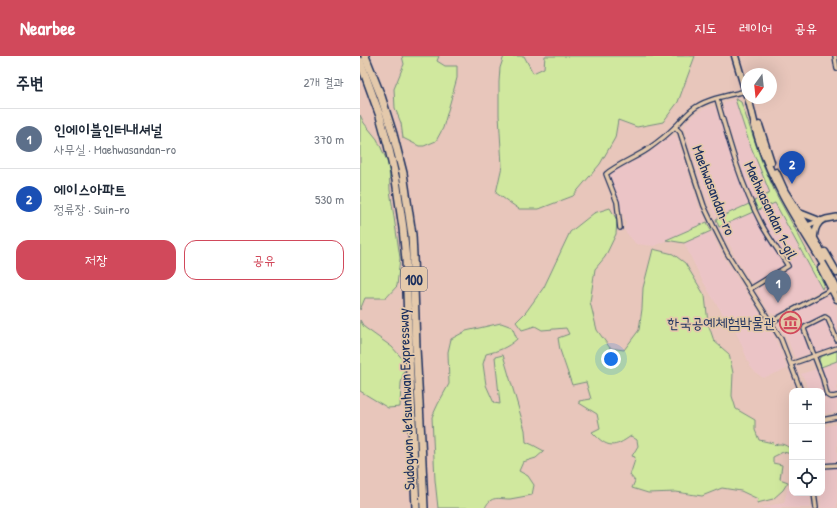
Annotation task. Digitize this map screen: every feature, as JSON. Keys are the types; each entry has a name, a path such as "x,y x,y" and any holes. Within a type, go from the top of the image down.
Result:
{"highway":[{"name":"Sudogwon Je1sunhwan Expressway","path":"366,56 394,134 403,173 412,235 424,508"},
{"name":"Sudogwon Je1sunhwan Expressway","path":"360,61 380,116 388,145 396,180 403,228 406,260 416,508"}],"main road":[{"path":"735,56 741,76"},
{"path":"739,56 743,68"},
{"path":"749,104 764,155 782,196 804,227 826,267 837,299"},
{"path":"753,104 772,165 785,192 798,212 804,227"},
{"path":"812,241 822,247 837,274"},
{"path":"812,241 837,281"}],"street":[{"path":"835,56 837,69"},
{"path":"620,228 617,202 606,174 652,146 698,106 717,99 741,96"},
{"name":"Maehwasandan 1-gil","path":"717,99 739,171 753,206 762,226 788,266 750,290"},
{"name":"Maehwasandan-ro","path":"675,126 680,132 704,206 713,225 750,290 781,339 800,388"},
{"path":"798,212 821,221"},
{"path":"804,227 837,217"},
{"path":"812,241 816,227 821,221"},
{"path":"771,322 834,289"},
{"path":"837,340 826,317 805,327 804,331 823,379 827,395 831,397 837,396"},
{"path":"791,364 837,348"},
{"path":"825,419 837,417"},
{"path":"825,466 837,465"},
{"path":"814,496 816,508"}],"shaded area":[{"path":"735,99 749,142 771,193 754,201 744,177 723,107 725,102"},
{"path":"712,106 716,108 734,166 749,204 716,219 700,179 685,128 686,123 693,116"},
{"path":"672,135 677,137 698,205 707,222 654,246 636,244 624,230 626,223 609,174 646,155"},
{"path":"775,203 822,289 776,315 770,313 758,293 759,288 792,267 765,225 758,210"},
{"path":"753,212 761,229 782,262 781,268 757,283 751,282 736,259 731,247 723,236 719,227"},
{"path":"711,231 721,253 773,334 787,369 763,378 754,371 750,366 736,333 701,278 684,243"},
{"path":"826,296 832,298 837,309 837,334 828,312 800,326 810,351 808,354 796,358 780,325 782,319"},
{"path":"823,321 826,322 835,344 834,346 818,352 815,350 808,331 809,328"},
{"path":"837,361 837,393 832,394 821,367"},
{"path":"816,369 823,388 807,388 805,380 801,374"},
{"path":"825,397 826,401 837,399 837,412 825,414"},
{"path":"837,424 837,462 825,463 825,426"},
{"path":"837,468 837,508 821,508 820,496 825,496 825,469"},
{"path":"789,485 789,496 810,496 811,508 755,508 784,503"}],"green space":[{"path":"402,56 439,56 437,61 445,66 457,66 457,78 443,128 436,141 424,146 419,146 403,138 401,123 395,108 394,89 404,64"},
{"path":"504,56 524,56 533,73 544,68 545,56 695,56 678,102 663,122 637,127 618,120 615,138 600,164 573,196 539,209 519,209 496,193 502,166 499,82 500,68"},
{"path":"735,99 741,102 762,162 775,192 824,284 822,289 775,203 758,210 754,201 770,193 749,142"},
{"path":"360,115 364,123 377,139 389,165 390,190 400,258 397,286 386,298 365,298 360,310"},
{"path":"749,204 753,212 719,227 716,219"},
{"path":"610,208 617,220 616,234 605,257 595,269 590,302 597,330 610,348 624,350 639,330 643,288 653,249 673,254 685,263 705,296 708,323 714,341 729,354 733,373 732,396 736,409 755,420 755,430 759,440 773,443 775,445 782,444 789,448 789,453 783,452 773,457 773,463 782,465 780,479 788,482 783,490 773,499 757,503 758,499 741,491 722,488 702,496 676,492 648,493 632,488 635,481 630,475 635,457 632,456 638,446 637,440 631,436 620,443 611,445 602,441 592,432 600,428 597,414 579,403 579,401 591,399 586,382 572,385 560,350 558,338 569,334 566,328 542,330 535,326 522,330 516,322 526,312 544,287 570,232 594,213"},
{"path":"707,222 711,231 684,243 666,240"},
{"path":"360,320 364,327 392,347 406,363 401,383 400,407 388,408 360,391"},
{"path":"501,323 512,327 517,339 502,349 486,354 483,364 486,385 494,403 500,404 495,357 503,355 525,430 526,442 544,451 536,458 523,462 519,471 528,476 534,485 532,495 510,499 492,499 485,508 438,508 432,417 449,384 448,352 451,339 466,331"},
{"path":"836,351 837,361 821,367 819,360 820,357"}],"place":[{"name":"에이스아파트","path":"792,184"},
{"name":"인에이블인터내셔널","path":"778,303"},
{"name":"한국공예체험박물관","path":"791,322"}]}
